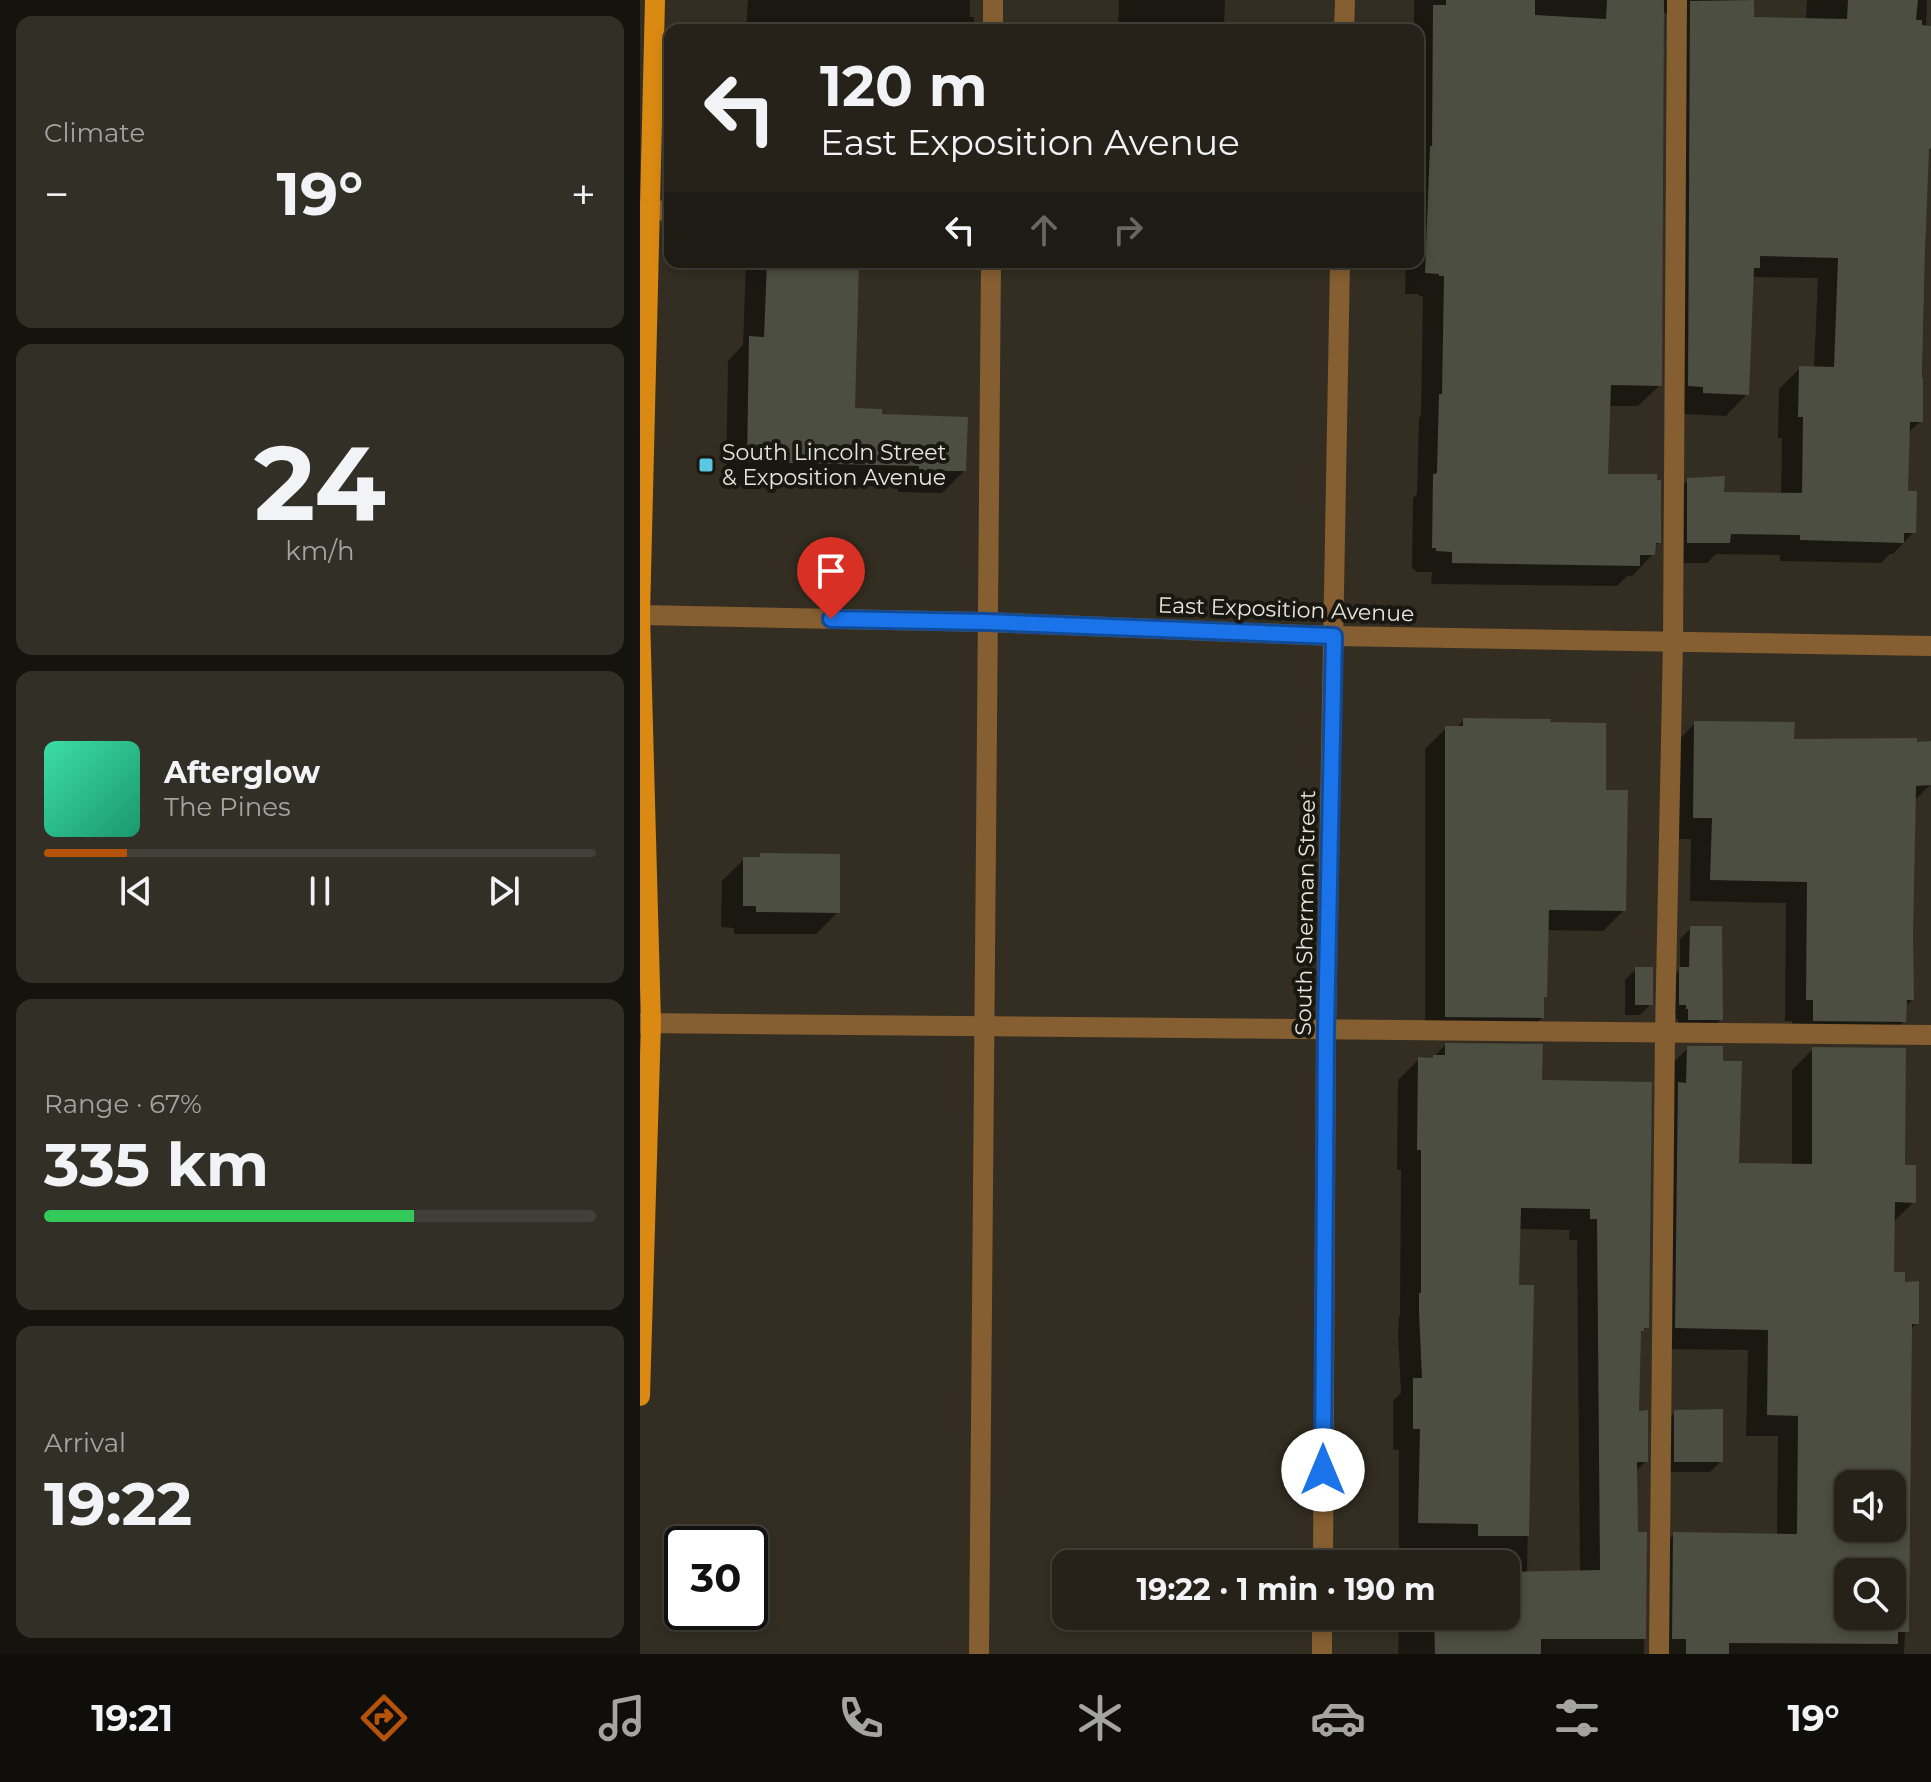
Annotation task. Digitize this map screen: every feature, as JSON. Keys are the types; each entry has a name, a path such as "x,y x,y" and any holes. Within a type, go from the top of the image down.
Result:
{"main road":[{"path":"640,1396 645,1023 640,615 660,211 655,0"}],"street":[{"path":"993,0 993,24"},
{"path":"1344,24 1345,0"},
{"path":"1659,1654 1665,1033 1673,642 1677,0"},
{"path":"979,1654 991,268"},
{"name":"South Sherman Street","path":"1323,1550 1326,1031 1340,268"},
{"name":"East Exposition Avenue","path":"640,615 987,622 1334,636 1931,646"},
{"path":"645,1023 1931,1035"},
{"path":"1322,1630 1322,1654"}],"building":[{"path":"1446,0 1535,0 1535,15 1606,19 1607,0 1664,0 1662,386 1611,385 1608,474 1657,474 1657,480 1661,480 1661,543 1656,543 1655,555 1640,555 1640,566 1452,563 1452,552 1432,548 1433,474 1437,471 1439,394 1442,394 1444,276 1425,273 1432,146 1433,5 1446,5"},
{"path":"1754,0 1754,17 1847,19 1848,0 1918,0 1916,20 1922,20 1922,25 1931,26 1931,149 1925,255 1923,422 1910,422 1908,491 1917,491 1916,533 1904,533 1904,543 1800,540 1800,535 1731,534 1730,543 1687,543 1687,478 1725,476 1724,492 1802,493 1803,417 1798,417 1799,366 1834,367 1838,258 1760,256 1760,268 1754,268 1749,395 1703,393 1703,387 1688,386 1690,1"},
{"path":"767,268 859,268 855,408 882,409 882,414 968,417 966,471 919,471 919,466 747,462 749,336 764,337"},
{"path":"1463,718 1606,723 1606,790 1628,790 1626,911 1549,910 1544,1018 1445,1017 1445,726 1463,726"},
{"path":"1694,721 1795,722 1794,739 1917,738 1917,742 1931,741 1931,785 1916,786 1914,1000 1907,1000 1906,1022 1813,1021 1813,1000 1806,1000 1807,882 1710,880 1712,818 1693,818"},
{"path":"760,853 840,854 840,913 756,912 756,906 743,906 743,857 760,857"},
{"path":"1690,926 1722,926 1723,1020 1688,1020 1686,1005 1679,1005 1679,967 1689,967"},
{"path":"1635,967 1653,967 1653,1005 1635,1005"},
{"path":"1445,1043 1543,1044 1542,1080 1652,1082 1649,1328 1641,1331 1639,1411 1648,1410 1648,1462 1637,1462 1638,1532 1647,1532 1646,1639 1541,1639 1541,1654 1435,1654 1434,1630 1520,1630 1520,1572 1600,1570 1597,1219 1590,1219 1590,1209 1521,1208 1519,1285 1534,1285 1529,1536 1478,1536 1478,1524 1418,1523 1420,1429 1413,1429 1413,1378 1422,1378 1418,1057 1445,1055"},
{"path":"1687,1046 1723,1046 1723,1061 1742,1061 1739,1163 1812,1164 1812,1047 1906,1048 1905,1165 1916,1165 1916,1203 1895,1202 1894,1272 1905,1272 1905,1282 1919,1281 1919,1324 1912,1324 1909,1632 1898,1632 1898,1644 1729,1643 1729,1654 1686,1654 1686,1639 1672,1639 1673,1532 1797,1534 1798,1416 1767,1415 1768,1330 1675,1328 1678,1082 1686,1083"},
{"path":"1723,1409 1723,1462 1674,1462 1674,1410"}],"place":[{"name":"South Lincoln Street & Exposition Avenue","path":"706,465"}],"route":[{"path":"831,619 1334,636 1326,1031 1323,1470"}]}
